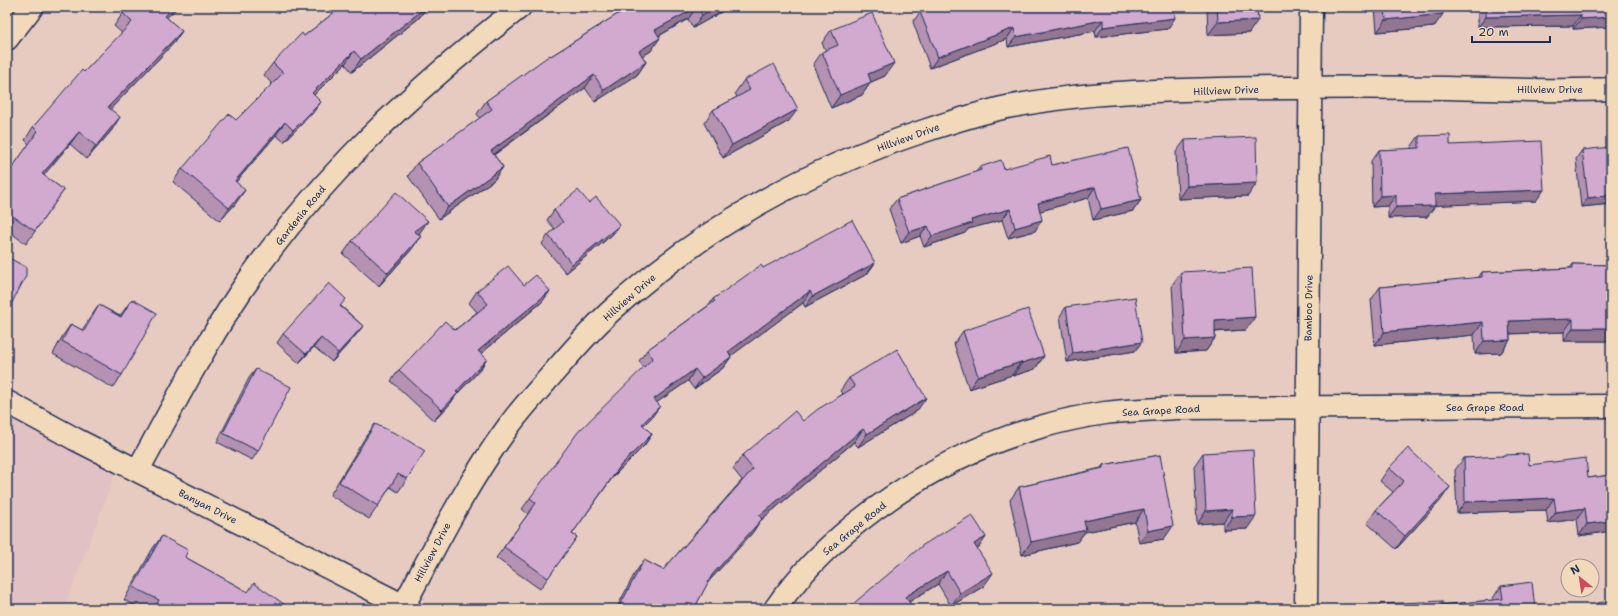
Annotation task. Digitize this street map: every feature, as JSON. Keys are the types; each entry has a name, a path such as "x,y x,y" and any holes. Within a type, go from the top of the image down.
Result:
{"street":[{"path":"7,39 32,7"},
{"name":"Gardenia Road","path":"138,470 211,338 242,290 310,201 350,157 404,104 442,70 520,7"},
{"name":"Bamboo Drive","path":"1306,609 1311,7"},
{"name":"Hillview Drive","path":"407,607 461,500 482,464 509,425 570,353 609,313 656,273 690,247 736,217 790,186 892,142 944,124 1004,108 1065,98 1131,92 1311,87 1611,89"},
{"name":"Banyan Drive","path":"7,402 75,439 407,607"},
{"name":"Sea Grape Road","path":"775,609 799,577 826,549 889,500 923,478 963,456 1001,440 1040,427 1105,413 1175,408 1611,406"}],"shaded area":[{"path":"7,407 117,469 64,609 7,609"}],"building":[{"path":"129,7 174,7 165,16 182,31 108,107 120,117 96,146 79,132 42,174 64,190 35,231 7,212 7,175 38,131 33,127 82,70 84,72 132,22 123,13"},
{"path":"341,7 426,7 361,59 354,51 312,93 321,102 293,130 285,122 235,181 245,190 229,208 182,169 229,114 236,120 283,73 273,63 302,33 304,36"},
{"path":"629,7 697,7 655,30 660,38 639,51 646,62 604,90 594,75 491,151 503,167 448,207 417,163 492,109 486,101 550,55 551,56"},
{"path":"698,7 715,7 702,15"},
{"path":"933,7 1174,7 1175,18 1103,27 1103,20 1016,37 1014,28 938,57 920,12"},
{"path":"1217,7 1257,7 1258,20 1218,22"},
{"path":"1385,7 1443,7 1443,14 1386,20"},
{"path":"1486,7 1611,7 1611,17 1581,19 1581,15 1486,17"},
{"path":"872,13 894,63 868,74 871,82 840,95 822,52 838,45 831,30"},
{"path":"774,64 798,109 732,145 713,110 750,90 744,80"},
{"path":"1450,135 1450,145 1541,141 1544,190 1435,194 1435,206 1396,207 1396,195 1380,196 1379,150 1419,148 1419,136"},
{"path":"1256,137 1257,183 1187,186 1185,140"},
{"path":"1611,147 1611,195 1588,198 1582,150"},
{"path":"1128,148 1141,200 1101,209 1095,187 1038,203 1042,220 1015,228 1010,209 971,220 972,223 932,236 928,226 909,232 897,199 981,170 980,167 1001,160 1004,169 1050,156 1052,165"},
{"path":"578,190 589,203 596,197 620,225 572,264 548,235 563,222 554,210"},
{"path":"396,192 428,221 414,231 421,236 388,273 352,241"},
{"path":"852,220 875,263 813,296 810,291 728,352 731,357 702,378 695,369 654,399 660,406 642,424 652,434 621,465 572,534 577,537 548,578 504,547 536,503 530,498 578,432 653,358 647,350 715,301 713,299 761,265 763,268"},
{"path":"7,257 26,267 26,276 7,312"},
{"path":"1573,264 1611,265 1611,328 1573,328 1573,319 1509,321 1510,340 1484,341 1483,322 1384,332 1380,287 1482,277 1482,272 1573,268"},
{"path":"508,266 524,285 536,275 550,291 478,351 487,359 456,392 458,393 442,410 399,370 445,321 455,330 488,304 477,291"},
{"path":"1252,268 1255,317 1215,320 1215,338 1185,340 1181,272"},
{"path":"329,283 346,299 340,306 363,326 338,353 321,338 306,354 283,334"},
{"path":"1135,297 1142,342 1073,353 1066,307"},
{"path":"132,299 157,313 122,375 62,341 71,324 84,331 99,305 121,317"},
{"path":"1028,309 1044,356 978,376 963,331"},
{"path":"897,349 926,398 867,434 863,429 759,516 762,519 712,575 694,609 618,609 644,560 663,570 753,469 742,456 795,411 803,421 818,409 855,387 849,378"},
{"path":"256,369 291,387 258,451 223,433"},
{"path":"375,424 399,435 425,451 407,479 398,474 378,506 339,482"},
{"path":"1408,448 1450,487 1405,536 1376,510 1404,481 1389,468"},
{"path":"1253,450 1256,516 1232,517 1232,509 1206,511 1203,453"},
{"path":"1528,454 1529,465 1586,458 1588,478 1611,475 1611,521 1587,524 1585,508 1556,512 1554,498 1465,502 1464,458"},
{"path":"1160,455 1173,526 1148,531 1144,509 1084,521 1086,530 1031,542 1019,487 1103,468 1103,465"},
{"path":"972,515 986,537 974,544 993,573 960,593 947,571 905,597 915,609 847,609 923,545"},
{"path":"162,536 188,550 185,557 248,592 254,583 291,609 219,609 213,605 210,609 154,609 159,600 133,587"},
{"path":"1532,582 1535,609 1380,609 1379,604 1442,601 1442,605 1503,599 1501,586"},
{"path":"1611,601 1611,609 1598,609 1597,603"}]}
